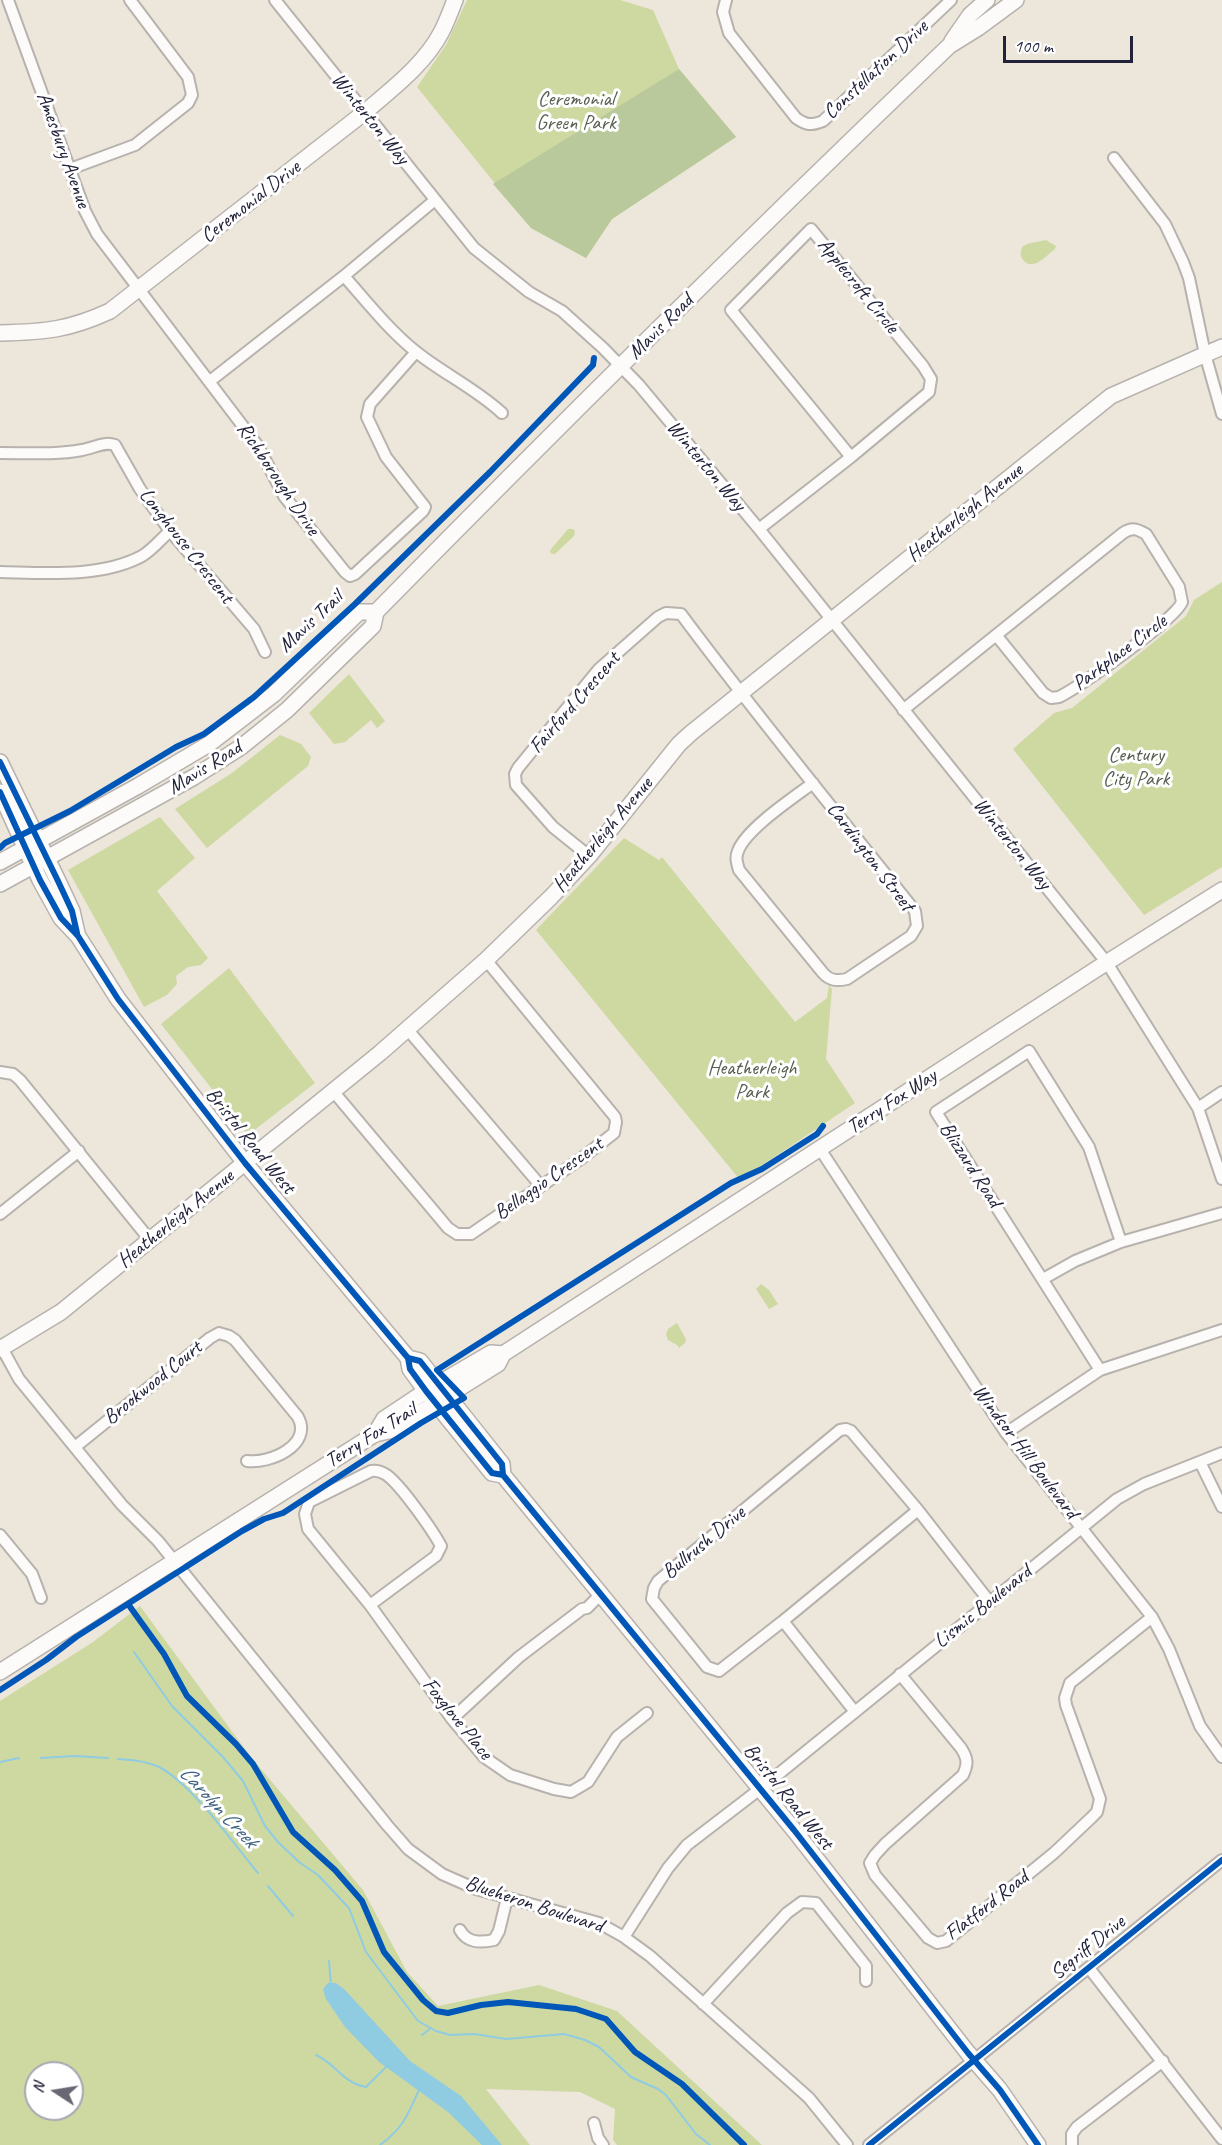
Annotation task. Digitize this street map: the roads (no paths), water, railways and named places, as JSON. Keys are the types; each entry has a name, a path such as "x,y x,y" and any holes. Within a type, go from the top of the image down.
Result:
{"street":[{"name":"Amesbury Avenue","path":"8,0 85,211 97,234 139,290"},
{"path":"70,169 135,145 188,103 192,95 192,85 188,77 130,0"},
{"name":"Winterton Way","path":"274,0 474,248 529,292 562,311 621,367 639,385 759,529 1107,963 1198,1108 1222,1179"},
{"name":"Ceremonial Drive","path":"0,333 51,331 85,323 110,311 139,290 405,78 432,47 455,0"},
{"name":"Constellation Drive","path":"726,0 723,12 729,33 796,118 804,124 813,126 823,121 951,0"},
{"name":"Mavis Road","path":"0,884 194,777 241,747 287,710 373,626 376,612 535,450 733,254 949,46 970,15 987,0"},
{"name":"Mavis Road","path":"949,46 1016,0"},
{"path":"1114,159 1165,224 1177,248 1189,278 1205,354 1222,414"},
{"path":"210,381 344,276 435,200"},
{"name":"Applecroft Circle","path":"759,529 851,457 929,392 931,379 923,366 811,229 731,310 851,457"},
{"path":"344,276 388,327 416,352 486,398 502,413"},
{"name":"Richborough Drive","path":"139,290 258,446 284,496 350,576 355,574 425,507 386,457 367,417 370,405 416,352"},
{"name":"Heatherleigh Avenue","path":"1,1349 61,1312 408,1030 486,960 551,897 589,856 679,744 1111,396 1222,347"},
{"name":"Longhouse Crescent","path":"0,453 62,453 91,448 104,443 115,445 140,489 170,531 254,629 265,652"},
{"name":"Parkplace Circle","path":"903,710 996,635 1129,529 1139,530 1146,534 1180,591 1182,602 1176,611 1131,648 1056,698 1047,697 1043,693 996,635"},
{"path":"0,572 64,573 110,567 129,562 145,554 170,531"},
{"name":"Mavis Road","path":"0,862 209,744 274,694 359,612 376,612"},
{"name":"Fairford Crescent","path":"589,856 553,827 516,785 515,774 599,669 658,617 666,614 681,614 740,694"},
{"name":"Cardington Street","path":"740,694 813,783 915,911 917,926 910,936 847,979 839,981 828,978 823,973 739,870 736,861 738,850 755,829 813,783"},
{"name":"Bristol Road West","path":"0,762 40,862 72,911 78,936 118,999 245,1163 408,1358 420,1361 437,1394 502,1464 503,1475 602,1593 760,1789 974,2061 1000,2090 1038,2145"},
{"name":"Bristol Road West","path":"0,792 32,844"},
{"name":"Terry Fox Way","path":"0,1672 375,1434 393,1430 437,1394 498,1364 503,1354 1222,890"},
{"name":"Bellaggio Crescent","path":"333,1091 448,1228 457,1234 471,1234 582,1158 614,1133 615,1117 486,960"},
{"path":"408,1030 540,1185"},
{"name":"Blizzard Road","path":"1100,1370 936,1112 1029,1052 1089,1147 1121,1242"},
{"path":"0,1072 17,1076 150,1240"},
{"path":"1198,1108 1222,1092"},
{"name":"Windsor Hill Boulevard","path":"820,1149 1006,1433 1152,1617 1169,1649 1200,1726 1222,1757"},
{"path":"0,1214 79,1151"},
{"path":"1043,1279 1075,1261 1121,1242 1222,1212"},
{"path":"1006,1433 1100,1370 1222,1330"},
{"name":"Brookwood Court","path":"75,1447 219,1333 235,1340 298,1417 301,1425 300,1437 296,1444 266,1460 247,1461"},
{"name":"Blueheron Boulevard","path":"1,1349 19,1379 122,1505 158,1541 408,1849 442,1874 476,1889 599,1923 624,1937 650,1956 809,2098 847,2145"},
{"name":"Bullrush Drive","path":"918,1510 719,1671 707,1667 652,1599 658,1581 840,1430 846,1429 851,1431 918,1510 989,1601"},
{"name":"Lismic Boulevard","path":"624,1937 668,1868 687,1845 760,1789 989,1601 1129,1491 1222,1453"},
{"path":"1200,1461 1222,1507"},
{"name":"Foxglove Place","path":"370,1605 436,1557 441,1546 434,1533 391,1478 375,1470 309,1502 304,1514 308,1528 370,1605 452,1719 484,1757 510,1776 554,1790 571,1792 588,1782 617,1737 647,1713"},
{"path":"0,1535 32,1574 41,1598"},
{"path":"452,1719 519,1657 582,1609 587,1608 602,1593"},
{"name":"Flatford Road","path":"900,1674 961,1748 968,1766 963,1775 885,1844 870,1863 875,1875 928,1938 937,1943 946,1941 970,1922 1054,1853 1097,1812 1100,1799 1066,1705 1067,1690 1070,1683 1152,1617"},
{"path":"783,1621 855,1712"},
{"name":"Segriff Drive","path":"869,2145 1222,1860"},
{"path":"460,1930 464,1938 473,1942 494,1940 499,1931 507,1898"},
{"path":"703,2004 787,1913 802,1902 816,1903 866,1966 866,1981"},
{"path":"1089,1968 1222,2139"},
{"path":"1072,2145 1072,2134 1077,2127 1162,2061"},
{"path":"594,2123 598,2138 603,2145"}],"water":[{"path":"328,1983 336,1983 345,1990 410,2061 461,2096 502,2145 482,2145 448,2112 379,2062 345,2027 326,1999 323,1989"}],"waterway":[{"name":"Carolyn Creek","path":"134,1652 172,1706 223,1757 243,1781 265,1826 278,1842 299,1862 318,1875 349,1908 366,1952 418,2021 436,2031 450,2035 474,2034 506,2039 564,2034 585,2040 599,2047 631,2077 666,2095 696,2134 710,2145"},
{"name":"Carolyn Creek","path":"41,1758 75,1756 108,1758"},
{"name":"Carolyn Creek","path":"0,1762 19,1758"},
{"name":"Carolyn Creek","path":"118,1759 149,1763 172,1775 212,1815 258,1873"},
{"name":"Carolyn Creek","path":"268,1886 293,1916"},
{"name":"Carolyn Creek","path":"329,1961 331,1985"},
{"name":"Carolyn Creek","path":"422,2035 431,2028"},
{"path":"316,2055 352,2082 366,2087 387,2066"},
{"path":"380,2145 400,2127 419,2090"}],"park label":[{"name":"Ceremonial Green Park","path":"576,111"},
{"name":"Century City Park","path":"1136,767"},
{"name":"Heatherleigh Park","path":"752,1080"}]}
